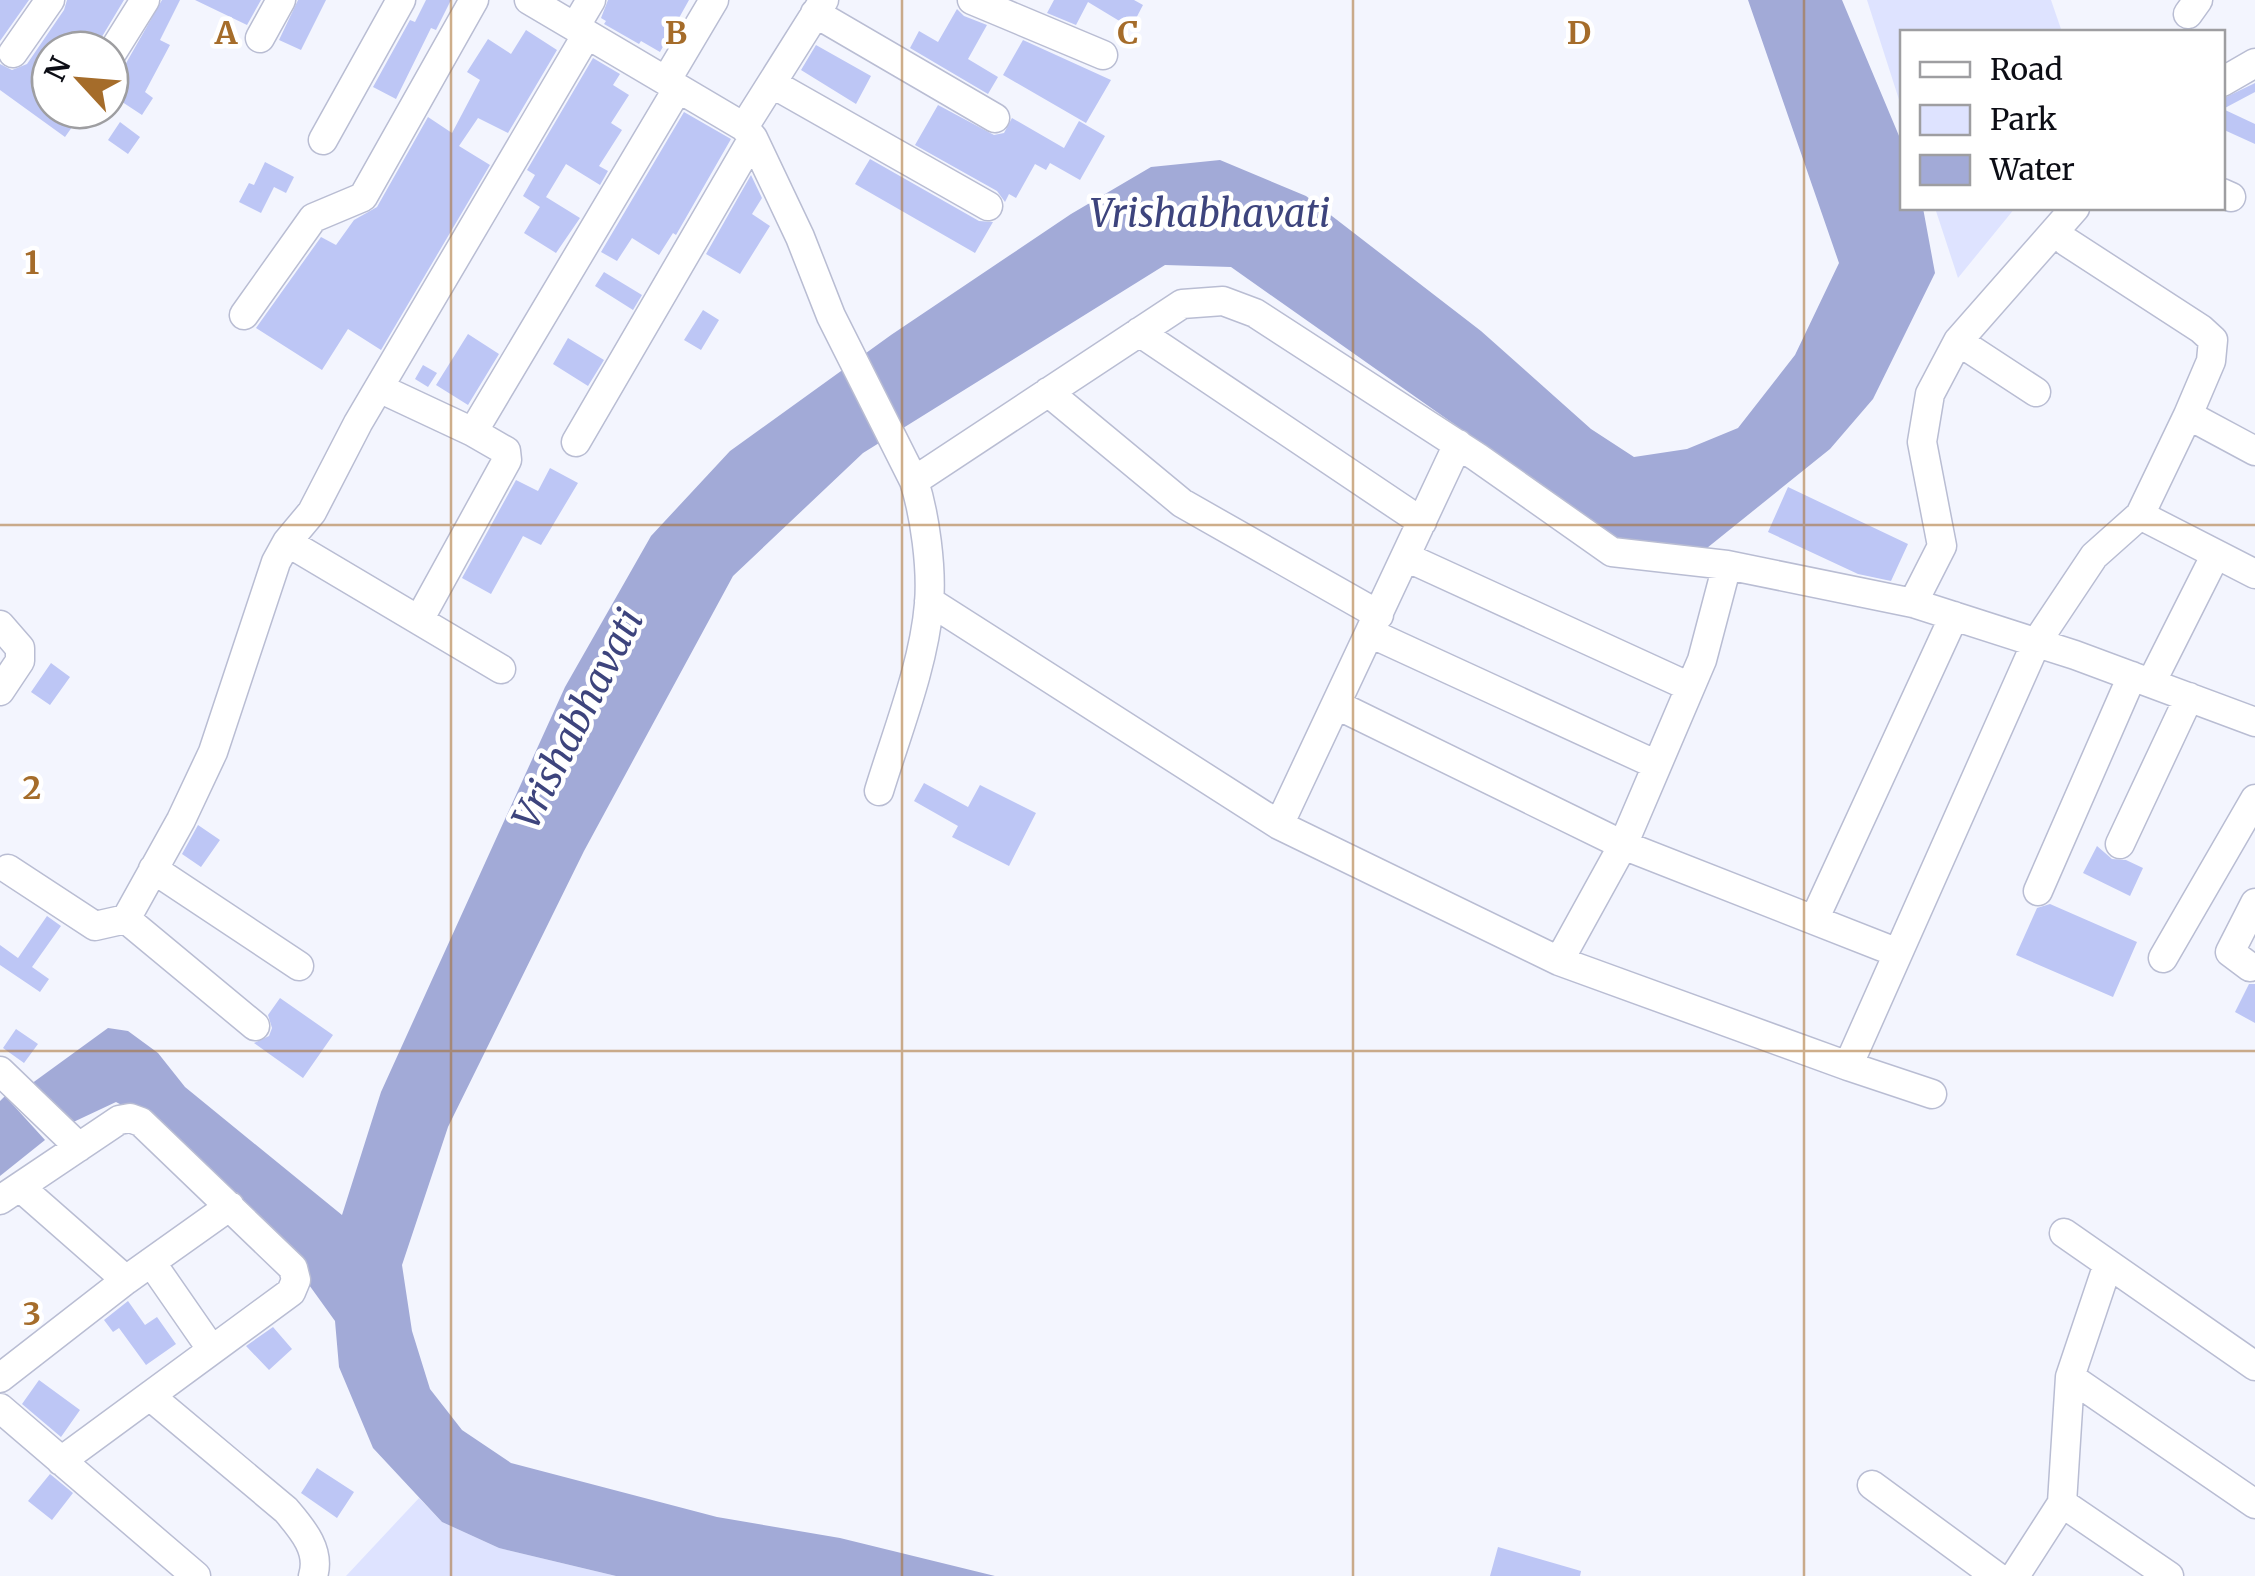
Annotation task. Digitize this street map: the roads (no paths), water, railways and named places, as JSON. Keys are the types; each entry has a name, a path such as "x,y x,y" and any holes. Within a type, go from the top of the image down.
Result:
{"street":[{"path":"13,53 50,0"},
{"path":"126,30 144,0"},
{"path":"260,38 281,0"},
{"path":"323,140 401,0"},
{"path":"244,315 313,218 363,197 474,0"},
{"path":"529,0 748,133 800,237 831,316 912,475 922,505 930,601 924,639 879,792"},
{"path":"126,920 182,820 213,752 276,562 312,512 581,31 592,0"},
{"path":"473,432 672,85 714,0"},
{"path":"972,0 1103,55"},
{"path":"576,442 819,7 994,118"},
{"path":"2225,80 2255,63"},
{"path":"773,84 988,206"},
{"path":"1913,603 1942,546 1922,442 1930,394 1958,341 2073,210"},
{"path":"1848,1066 2036,642 2094,556 2140,515 2211,361 2213,340 2202,330 2067,242"},
{"path":"912,475 1182,304 1223,301 1255,313 1458,444 1612,552 1727,564 1913,603 2189,697 2252,714"},
{"path":"1138,332 1422,522"},
{"path":"1958,341 2036,392"},
{"path":"379,388 506,451 507,460 419,620"},
{"path":"1048,392 1182,502 1374,624 1658,764"},
{"path":"2188,415 2255,451"},
{"path":"1279,825 1458,444"},
{"path":"2140,515 2255,574"},
{"path":"287,542 501,670"},
{"path":"2038,891 2141,680 2216,554"},
{"path":"1406,557 1690,686"},
{"path":"1559,961 1623,845 1658,764 1702,660 1727,564"},
{"path":"930,601 1279,825 1559,961 1932,1094"},
{"path":"1814,920 1954,616"},
{"path":"0,625 20,648 20,661 0,692"},
{"path":"2120,844 2189,697"},
{"path":"1337,705 1623,845 1898,953"},
{"path":"2163,958 2255,799"},
{"path":"153,869 299,966"},
{"path":"3,872 96,926 126,920"},
{"path":"2250,967 2230,952 2255,903"},
{"path":"126,920 255,1026"},
{"path":"0,1071 71,1139"},
{"path":"61,1461 292,1292 296,1280 293,1268 230,1206 140,1122 130,1118 71,1139 10,1194 126,1280"},
{"path":"0,1378 126,1280 230,1206"},
{"path":"2064,1233 2255,1366"},
{"path":"152,1262 212,1350"},
{"path":"2015,1576 2062,1503 2070,1377 2108,1264"},
{"path":"2070,1377 2255,1504"},
{"path":"150,1396 286,1510 315,1554 313,1576"},
{"path":"0,1408 196,1576"},
{"path":"1872,1485 1996,1576"},
{"path":"2062,1503 2169,1576"}],"water":[{"name":"Vrishabhavati","path":"1748,0 1842,0 1900,138 1900,210 1923,210 1935,273 1873,399 1830,449 1707,548 1620,541 1231,267 1165,265 863,453 733,576 584,851 448,1127 402,1265 412,1331 430,1389 462,1430 511,1463 717,1517 840,1538 995,1576 616,1576 499,1548 442,1522 373,1448 339,1367 335,1321 276,1239 155,1123 116,1102 67,1125 31,1084 108,1028 128,1031 158,1053 185,1087 342,1215 381,1092 565,687 651,536 730,451 891,335 1071,214 1151,167 1220,160 1306,196 1481,331 1591,429 1634,457 1687,449 1738,428 1795,355 1839,263"},
{"path":"5,1096 45,1140 0,1176 0,1101"}]}
